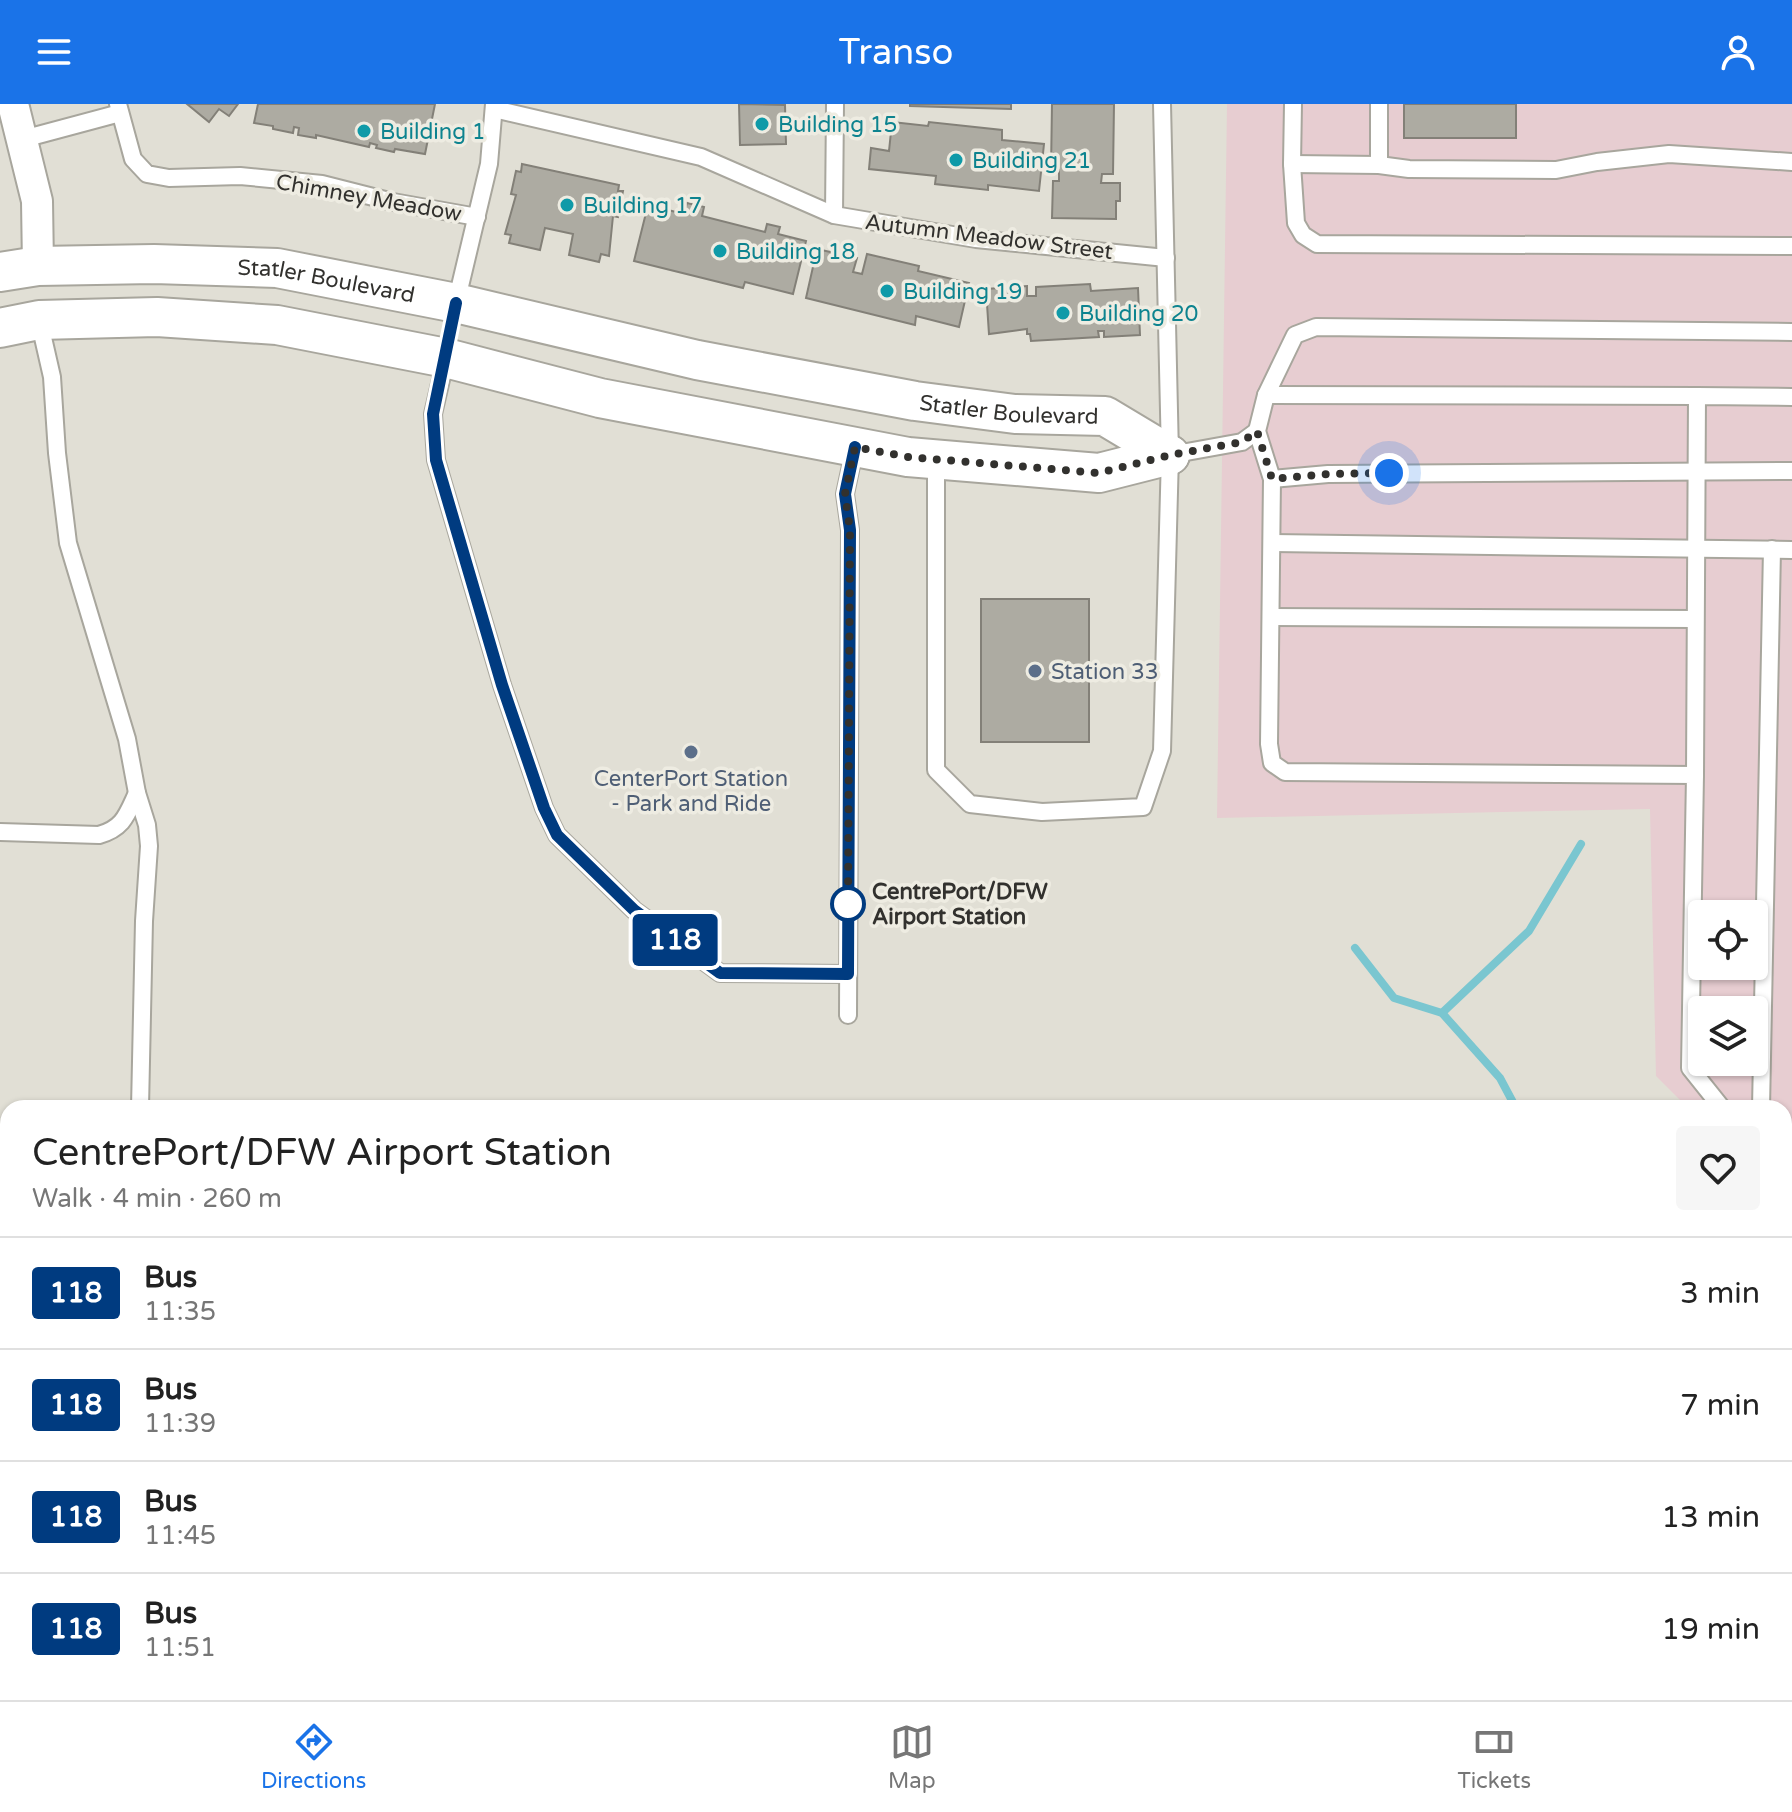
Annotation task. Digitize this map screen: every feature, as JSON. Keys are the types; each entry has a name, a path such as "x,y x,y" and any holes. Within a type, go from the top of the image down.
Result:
{"street":[{"path":"13,104 37,201 39,320"},
{"name":"Statler Boulevard","path":"0,272 38,266 154,264 277,268 456,303 684,357 915,401 1015,414 1105,416 1170,455"},
{"path":"446,358 456,303"},
{"path":"0,328 39,320 157,317 277,325 446,358 600,398 855,447 936,459 1099,473 1170,455"}],"lane":[{"path":"834,215 835,104"},
{"path":"936,459 936,770 970,804 1042,812 1143,807 1162,751 1170,455 1162,104"},
{"path":"1293,104 1292,164 1296,223 1303,235 1317,244 1792,246"},
{"path":"1379,104 1379,165"},
{"path":"456,303 489,164 494,106"},
{"name":"Autumn Meadow Street","path":"494,106 701,157 834,215 976,239 1166,258"},
{"path":"23,139 119,109"},
{"name":"Chimney Meadow","path":"119,109 133,159 147,174 169,178 240,176 322,184 393,202 477,217"},
{"path":"1292,164 1556,170 1669,154 1792,162"},
{"path":"39,320 52,377 68,543 127,739 137,793 147,825 149,846 140,1100"},
{"path":"1695,775 1285,772 1272,763 1269,744 1272,479 1257,431 1266,395 1295,335 1316,327 1792,332"},
{"path":"446,358 433,414 436,460 506,699 544,808 557,835 634,910 720,973 848,974"},
{"path":"1266,395 1792,397"},
{"path":"1697,396 1690,1068 1716,1100"},
{"path":"1170,455 1242,442 1257,431"},
{"path":"848,1015 850,530 845,494 855,447"},
{"path":"1272,479 1328,474 1792,471"},
{"path":"1273,543 1792,550"},
{"path":"1761,1100 1772,549"},
{"path":"1272,617 1695,619"},
{"path":"0,832 99,835 113,831 123,821 137,793"}],"shaded area":[{"path":"1227,104 1792,104 1792,1100 1680,1100 1656,1076 1650,809 1217,818"}],"building":[{"path":"187,104 238,104 229,116 219,109 209,122"},
{"name":"Building 1","path":"258,104 435,104 425,154 395,149 394,152 376,148 377,145 370,143 369,147 316,135 316,138 298,135 299,128 294,127 293,133 273,129 273,126 254,123"},
{"name":"Building 15","path":"739,104 785,105 786,144 740,145"},
{"path":"1011,104 1011,109 910,106"},
{"path":"1052,104 1114,104 1113,174 1102,174 1101,183 1120,183 1116,219 1052,218 1053,181 1059,181 1059,170 1051,170"},
{"path":"1404,104 1516,104 1516,138 1404,138"},
{"name":"Building 21","path":"892,122 928,126 929,122 1002,130 1002,140 1044,144 1039,191 988,185 988,190 935,184 936,176 869,169 871,148 889,151"},
{"name":"Building 17","path":"522,164 619,185 618,191 623,191 618,217 613,216 609,256 601,254 599,262 569,255 573,234 545,228 540,250 509,243 511,235 505,234 516,195 511,194 516,171 521,172"},
{"name":"Building 18","path":"687,203 704,207 702,216 765,232 767,224 780,227 778,234 806,241 793,294 745,282 743,288 634,261 648,205 684,214"},
{"name":"Building 19","path":"817,249 857,258 853,272 862,274 867,254 919,266 918,271 969,283 959,327 916,316 915,325 806,298"},
{"name":"Building 20","path":"1090,284 1091,291 1138,288 1140,335 1104,337 1104,331 1098,331 1099,337 1031,341 1027,329 989,334 986,289 1027,286 1027,296 1036,296 1036,287"},
{"name":"Station 33","path":"981,599 1089,599 1089,742 981,742"}],"waterway":[{"path":"1442,1013 1529,931 1581,844"},
{"path":"1355,948 1394,998 1442,1013 1500,1078 1512,1100"}],"bus line":[{"name":"118","path":"456,303 433,414 436,460 502,685 544,808 557,835 634,910 720,973 848,974 850,530 845,494 855,447"}],"place":[{"name":"Building 15","path":"762,124"},
{"name":"Building 1","path":"364,131"},
{"name":"Building 21","path":"956,160"},
{"name":"Building 17","path":"567,205"},
{"name":"Building 18","path":"720,251"},
{"name":"Building 19","path":"887,291"},
{"name":"Building 20","path":"1063,313"},
{"name":"Station 33","path":"1035,671"},
{"name":"CenterPort Station - Park and Ride","path":"691,752"},
{"name":"CentrePort/DFW Airport Station","path":"848,904"}],"route":[{"path":"848,904 848,907 850,530 845,494 855,447 908,457 1099,473 1170,455 1242,442 1257,431 1272,479 1389,473"}]}
